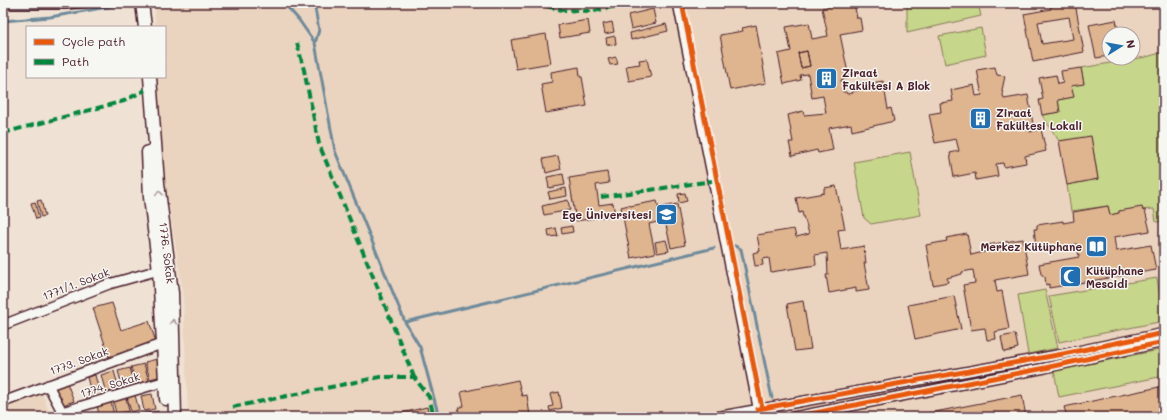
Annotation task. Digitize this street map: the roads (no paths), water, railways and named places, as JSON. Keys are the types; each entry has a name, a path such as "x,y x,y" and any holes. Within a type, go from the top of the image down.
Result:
{"street":[{"path":"142,3 144,26"},
{"path":"678,3 759,413"},
{"name":"1776. Sokak","path":"149,85 150,197 160,270 167,417"},
{"name":"1776. Sokak","path":"149,85 158,183 172,293 175,417"},
{"name":"1771/1. Sokak","path":"3,325 109,284 160,270"},
{"path":"716,417 759,413 1044,358 1164,333"},
{"path":"794,417 1045,368 1164,342"},
{"name":"1773. Sokak","path":"3,402 164,343"},
{"path":"1044,358 1045,368"},
{"name":"1774. Sokak","path":"63,415 166,381"},
{"path":"48,385 63,415"}],"lane":[{"path":"3,6 66,6 101,3"}],"waterway":[{"path":"284,3 299,20 315,43 335,151 405,322 420,347 439,417"},
{"path":"314,3 319,30 315,43"},
{"path":"3,21 50,17 119,5"},
{"path":"733,245 741,249 772,398"},
{"path":"405,322 714,248"}],"place":[{"name":"Ziraat Fakültesi A Blok","path":"827,79"},
{"name":"Ziraat Fakültesi Lokali","path":"981,119"},
{"name":"Ege Üniversitesi","path":"667,215"},
{"name":"Merkez Kütüphane","path":"1097,247"},
{"name":"Kütüphane Mescidi","path":"1071,277"}]}
